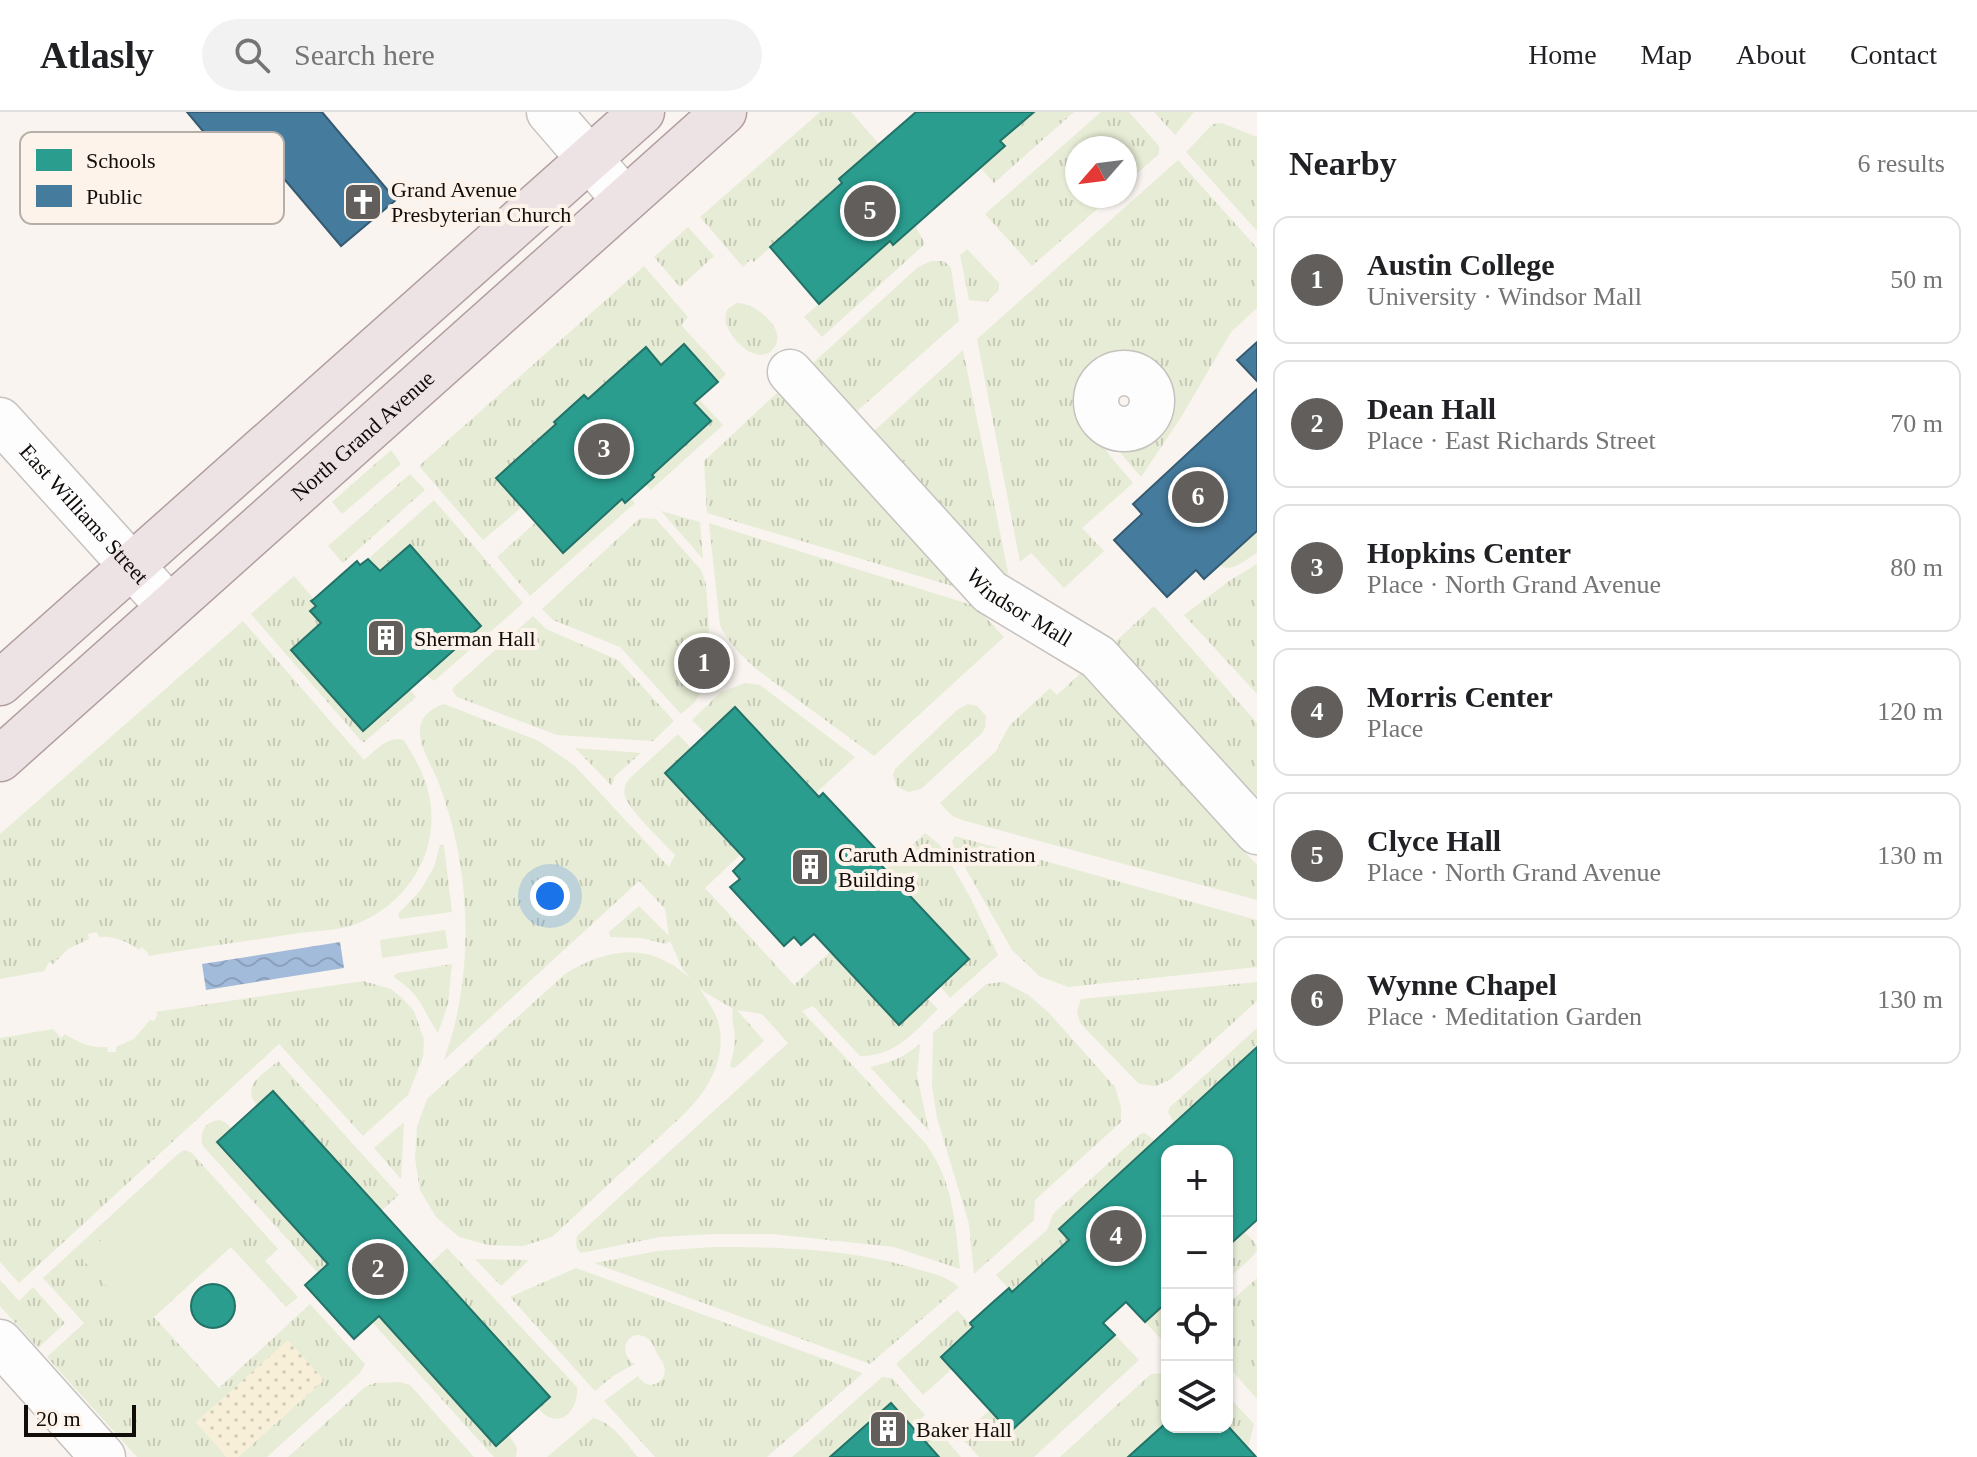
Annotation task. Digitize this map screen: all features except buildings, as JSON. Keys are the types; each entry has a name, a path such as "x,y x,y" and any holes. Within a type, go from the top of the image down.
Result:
{"main road":[{"path":"0,683 642,112"},
{"name":"North Grand Avenue","path":"0,759 724,112"}],"street":[{"path":"549,112 625,200"},
{"name":"Windsor Mall","path":"790,372 990,592 1098,657 1257,832"},
{"name":"East Williams Street","path":"0,420 169,607"},
{"path":"0,1342 103,1457"}],"green space":[{"path":"820,112 851,112 879,144 842,183 754,262 751,259 743,267 700,217"},
{"path":"1034,112 1074,112 994,183 980,167 1004,146 1000,141"},
{"path":"1101,112 1129,112 1159,146 1159,154 1137,173 1137,136 1074,136"},
{"path":"1154,112 1194,112 1175,135"},
{"path":"1222,123 1257,137 1257,231 1186,152 1213,124"},
{"path":"1065,144 1065,208 1098,208 1032,266 985,214"},
{"path":"1178,160 1257,248 1257,308 1231,332 1180,419 1141,477 1114,443 1103,420 1115,427 1137,425 1151,409 1149,388 1137,377 1126,373 1108,378 1102,385 1095,402 1095,427 1110,456 1133,483 1082,528 1104,551 1064,588 1031,553 1020,562 977,339 1124,208 1137,208 1137,197"},
{"path":"915,225 925,244 822,337 804,317 890,241 893,244"},
{"path":"688,227 714,256 680,287 654,257"},
{"path":"967,249 999,283 999,290 987,302 969,300 960,255"},
{"path":"931,261 944,261 951,268 959,321 856,412 812,364 918,267"},
{"path":"644,266 688,317 681,325 726,374 718,382 685,345 661,365 645,347 588,399 583,395 497,478 522,507 483,540 419,466"},
{"path":"737,303 753,307 774,326 777,342 773,349 757,354 748,351 732,336 725,318 728,310"},
{"path":"963,350 1008,572 1006,575 874,431"},
{"path":"779,391 959,588 707,513 704,461"},
{"path":"699,399 723,425 651,490 645,484 652,475 711,422 694,403"},
{"path":"391,450 401,464 342,514 332,502"},
{"path":"410,474 425,490 343,563 328,546"},
{"path":"630,498 635,503 530,596 497,557 536,522 564,552 622,499"},
{"path":"434,500 523,603 434,681 426,675 481,626 410,545 380,571 368,559"},
{"path":"661,511 700,522 703,559"},
{"path":"640,518 656,519 701,570 706,584 710,642 706,684 694,703 681,714 620,647 553,620 542,609"},
{"path":"709,523 975,606 1004,637 874,756 755,668 727,637 720,625"},
{"path":"1257,531 1257,553 1234,567 1220,565"},
{"path":"1257,564 1257,694 1184,615"},
{"path":"294,576 314,599 312,601 316,606 311,612 321,623 292,650 363,731 410,689 416,697 363,743 251,614"},
{"path":"1154,606 1257,723 1257,799 1114,643"},
{"path":"533,616 546,629 618,660 674,721 653,741 557,735 457,697 452,690 454,687"},
{"path":"243,621 364,760 387,742 404,740 424,778 431,806 427,847 420,867 409,884 378,913 345,927 148,956 142,947 139,950 120,940 99,937 97,932 88,934 89,939 68,949 53,964 49,962 44,971 0,979 0,834"},
{"path":"1081,673 1257,865 1257,900 962,820 952,816 940,803 996,751 1009,726 1050,688 1057,695"},
{"path":"745,683 760,685 855,757 816,793 735,707 706,734 692,720 721,692"},
{"path":"444,704 539,741 575,766 669,867 675,855 633,809 624,791 630,778 678,734 691,748 665,773 741,854 705,888 794,985 830,952 899,1024 927,998 938,1009 903,1042 884,1052 860,1056 813,1006 802,1011 926,1144 948,1189 960,1269 894,1247 772,1234 660,1237 581,1253 576,1245 577,1236 788,1043 762,1014 737,1010 764,1041 732,1068 735,1037 733,1009 699,987 715,1015 721,1038 718,1062 707,1085 684,1114 552,1237 523,1246 488,1245 459,1237 436,1217 420,1190 415,1158 417,1127 427,1099 565,974 589,961 614,954 640,953 669,963 691,978 683,970 670,941 666,944 641,938 610,937 609,932 639,906 669,936 665,909 639,881 444,1060 461,994 465,942 464,890 449,814 420,734 426,714"},
{"path":"968,704 977,706 986,716 982,733 921,789 909,792 897,787 893,775 895,769 957,710"},
{"path":"575,748 641,753 615,776 612,786"},
{"path":"925,833 940,845 998,955 950,998 940,986 968,958 886,869"},
{"path":"955,836 1257,920 1257,967 1068,987 1039,976 1012,950 954,848 952,841"},
{"path":"440,845 444,846 452,912 400,919 398,914 420,891 434,867"},
{"path":"445,930 448,948 382,958 380,940"},
{"path":"452,964 448,1004 438,1033 416,997 394,975"},
{"path":"363,981 391,989 403,999 414,1011 424,1040 423,1057 408,1095 363,1136 279,1044 19,1283 0,1262 0,1038 53,1029 61,1038 65,1034 85,1044 107,1047 108,1052 116,1052 116,1047 134,1039 150,1020 154,1021 158,1014 155,1012"},
{"path":"1003,982 1027,994 1049,1013 1115,1087 1121,1107 1121,1122 1035,1200 1034,1220 974,1274 969,1224 937,1118 932,1085 933,1033 986,984"},
{"path":"1257,982 1257,1001 1171,1079 1156,1086 1139,1084 1080,1023 1077,1011 1081,999"},
{"path":"1257,1028 1257,1047 1174,1123 1168,1112 1170,1107"},
{"path":"920,1044 917,1075 929,1131 870,1067 896,1059"},
{"path":"278,1061 399,1195 381,1211 272,1092 257,1105 252,1098 252,1086 256,1080"},
{"path":"220,1120 232,1129 218,1142 328,1264 318,1273 203,1146 204,1128"},
{"path":"404,1122 401,1179 374,1148"},
{"path":"1145,1133 1155,1141 1059,1229 1069,1240 1012,1292 996,1275 1047,1230 1053,1214 1140,1134"},
{"path":"185,1150 192,1153 278,1249 265,1261 298,1297 286,1307 231,1247 154,1317 219,1388 310,1304 365,1364 360,1373 267,1457 238,1457 324,1380 196,1422 227,1457 137,1457 47,1357 84,1323 43,1278"},
{"path":"188,1162 244,1225 138,1321 81,1258"},
{"path":"1244,1232 1257,1249 1233,1274 1233,1242"},
{"path":"713,1247 844,1253 936,1274 959,1287 870,1364 594,1263 658,1251"},
{"path":"447,1248 577,1387 574,1405 567,1415 556,1419 538,1408 550,1397 430,1264"},
{"path":"475,1259 529,1260 501,1286"},
{"path":"576,1268 862,1374 767,1457 655,1457 604,1401 638,1376 648,1384 663,1378 664,1367 650,1341 642,1335 631,1337 626,1352 634,1364 595,1391 510,1297"},
{"path":"1257,1278 1257,1399 1233,1372 1233,1300"},
{"path":"0,1280 19,1301 33,1287 65,1323 38,1348 0,1306"},
{"path":"1161,1307 1161,1339 1145,1322"},
{"path":"957,1310 973,1327 941,1357 952,1369 923,1395 896,1364"},
{"path":"379,1316 496,1446 509,1435 517,1448 516,1457 494,1457 372,1322"},
{"path":"1115,1335 1139,1360 1034,1457 979,1457 960,1436 990,1410 1010,1432"},
{"path":"1161,1373 1161,1427 1128,1457 1060,1457 1151,1374"},
{"path":"882,1377 892,1378 925,1415 912,1426 891,1403 830,1457 792,1457"},
{"path":"400,1382 410,1385 474,1457 288,1457 365,1387 375,1383"},
{"path":"1233,1401 1254,1424 1248,1448 1233,1432"},
{"path":"593,1418 613,1429 638,1457 547,1457"},
{"path":"933,1424 961,1457 939,1457 920,1436"}],"sand":[{"path":"288,1340 324,1380 238,1457 227,1457 196,1422"}],"water":[{"path":"340,942 344,968 206,990 202,964"}],"place":[{"name":"Grand Avenue Presbyterian Church","path":"363,202"},
{"name":"Clyce Hall","path":"870,211"},
{"name":"Hopkins Center","path":"604,449"},
{"name":"Wynne Chapel","path":"1198,497"},
{"name":"Sherman Hall","path":"386,638"},
{"name":"Austin College","path":"704,663"},
{"name":"Caruth Administration Building","path":"810,867"},
{"name":"Morris Center","path":"1116,1236"},
{"name":"Dean Hall","path":"378,1269"},
{"name":"Baker Hall","path":"888,1429"}]}
